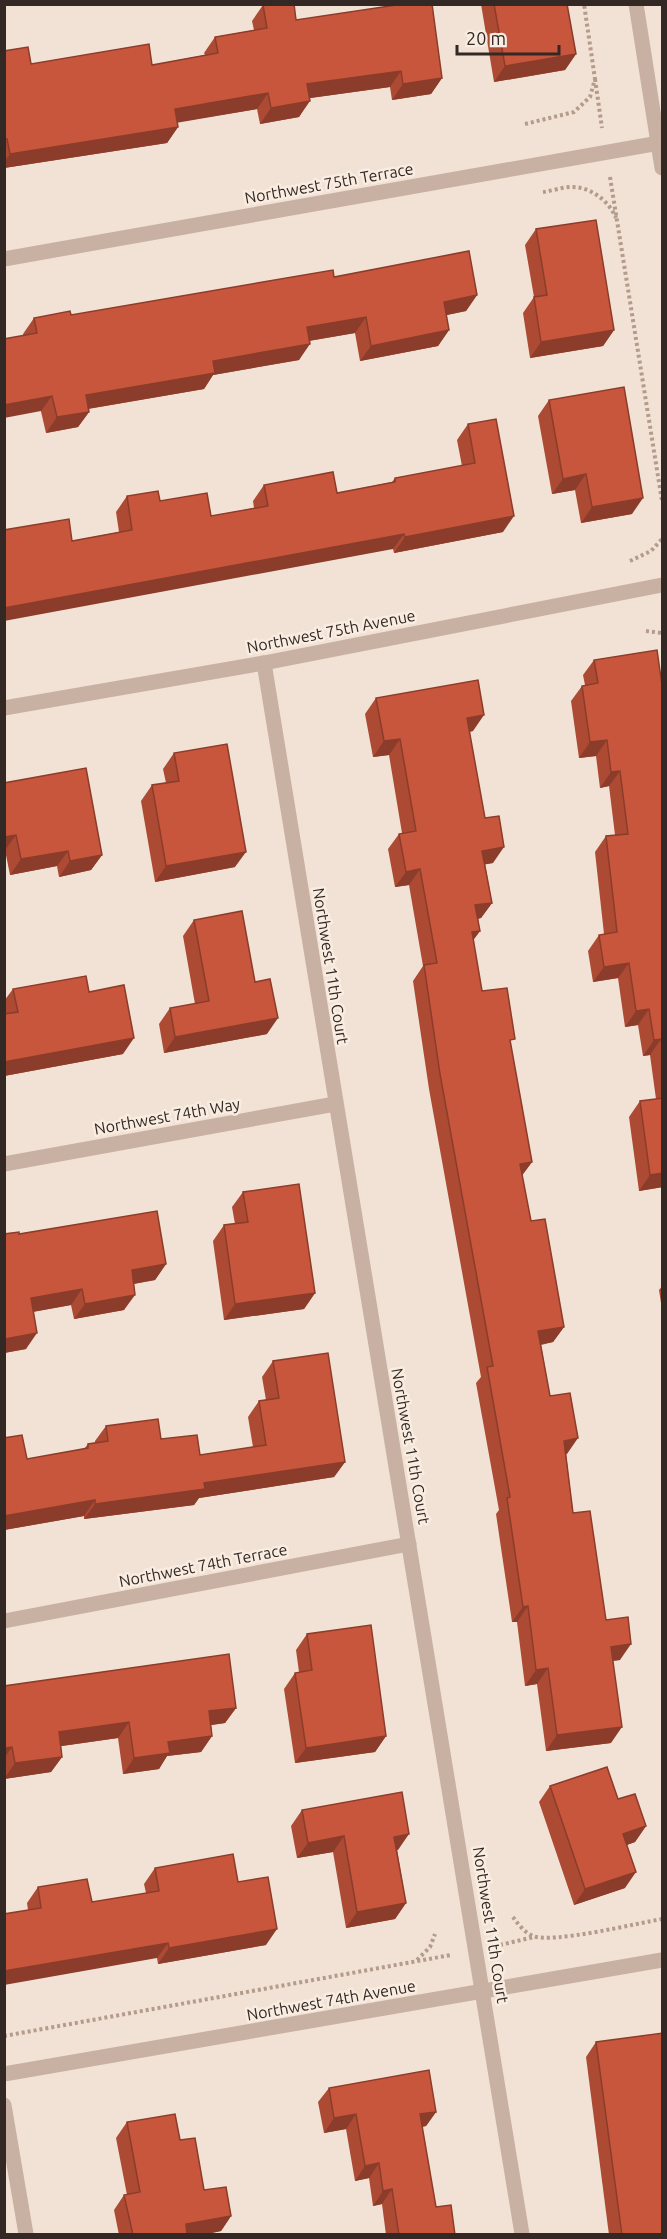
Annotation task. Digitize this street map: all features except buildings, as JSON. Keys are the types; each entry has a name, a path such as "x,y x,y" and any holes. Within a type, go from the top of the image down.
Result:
{"street":[{"path":"636,4 663,168"},
{"name":"Northwest 75th Terrace","path":"4,259 659,143"},
{"name":"Northwest 75th Avenue","path":"4,708 264,663 663,585"},
{"name":"Northwest 11th Court","path":"264,663 484,1992 522,2235"},
{"name":"Northwest 74th Way","path":"4,1164 336,1104"},
{"name":"Northwest 74th Terrace","path":"4,1621 409,1544"},
{"name":"Northwest 74th Avenue","path":"4,2074 663,1960"},
{"path":"4,2105 26,2235"}],"path":[{"path":"584,4 605,152 619,225 663,501"},
{"path":"525,124 574,112 590,97 596,79"},
{"path":"543,192 572,187 595,193 611,207 619,225"},
{"path":"630,561 651,551 663,539"},
{"path":"646,631 663,633"},
{"path":"513,1917 521,1928 534,1937"},
{"path":"4,2036 477,1950 534,1937 553,1938 663,1919"},
{"path":"416,1961 430,1947 435,1934"}]}
